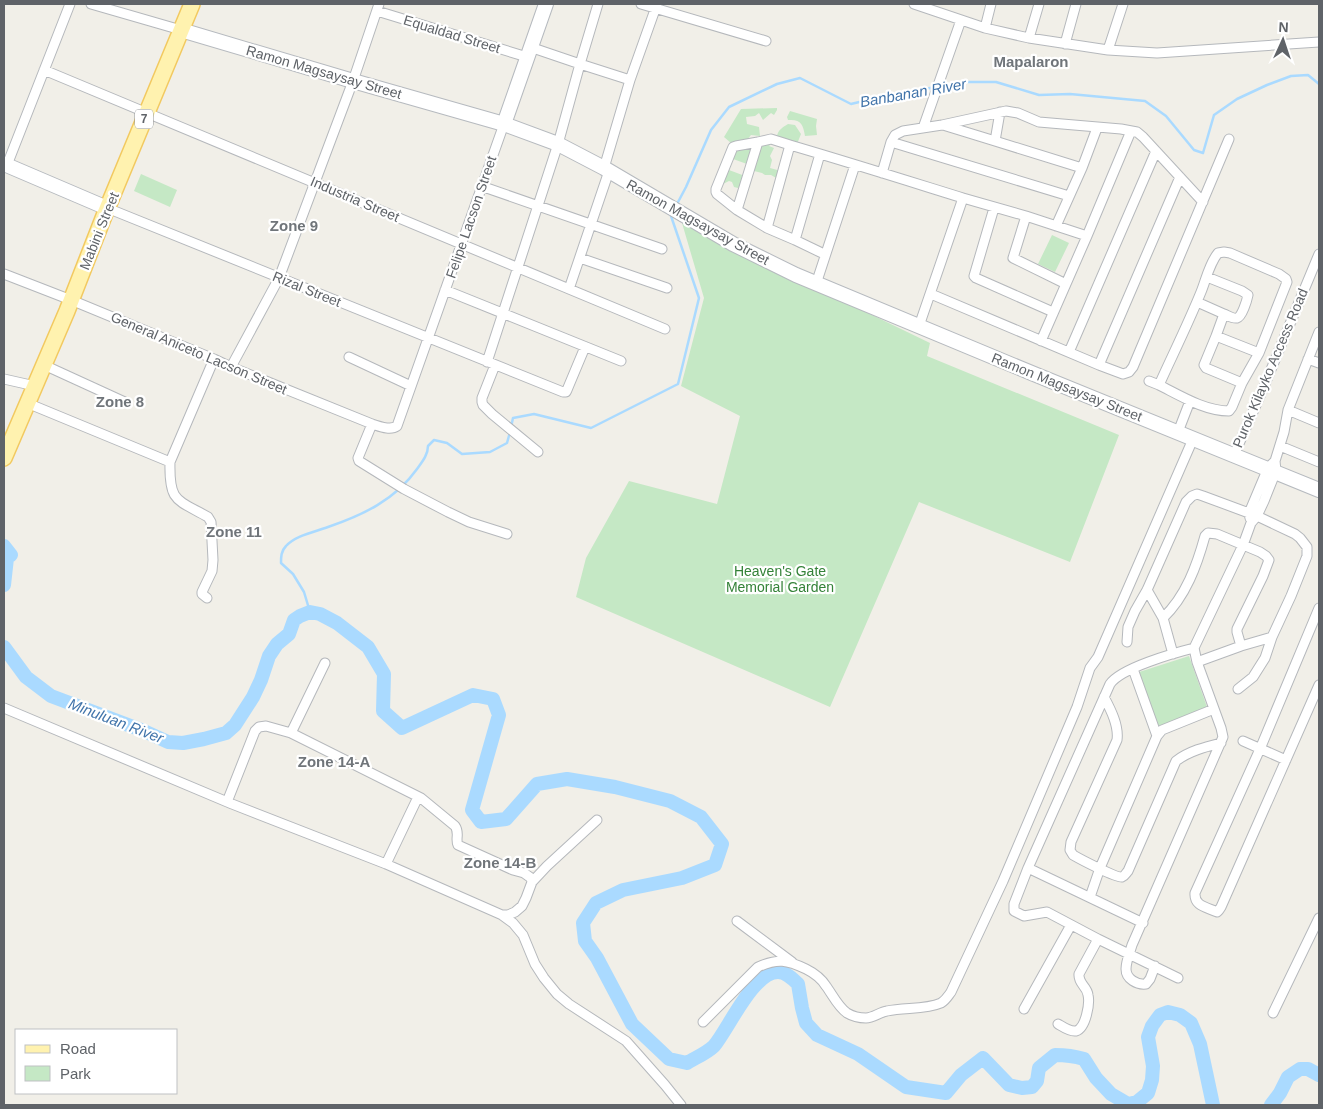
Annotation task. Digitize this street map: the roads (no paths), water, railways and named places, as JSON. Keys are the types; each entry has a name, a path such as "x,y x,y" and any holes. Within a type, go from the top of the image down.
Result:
{"main road":[{"name":"Mabini Street","path":"4,458 192,4"},
{"name":"Felipe Lacson Street","path":"504,124 546,4"},
{"name":"Ramon Magsaysay Street","path":"181,30 504,124 558,144 733,244 816,284 1234,455 1273,467 1319,490"},
{"name":"Rizal Street","path":"6,164 107,208"}],"street":[{"path":"6,164 70,4"},
{"name":"Ramon Magsaysay Street","path":"91,4 181,30"},
{"path":"538,452 483,406 482,402 502,314 558,144 598,4"},
{"path":"641,4 656,6 766,41"},
{"path":"914,4 985,28 1029,38 1108,50 1157,53 1319,42"},
{"path":"985,28 991,4"},
{"path":"1029,38 1039,4"},
{"path":"1065,44 1076,4"},
{"path":"1108,50 1123,4"},
{"path":"569,289 591,224 630,80 656,6"},
{"path":"231,367 279,278 354,81 378,8"},
{"name":"Equaldad Street","path":"378,8 528,52 580,64 630,80"},
{"path":"923,128 960,20"},
{"name":"Industria Street","path":"44,70 665,329"},
{"path":"995,141 1000,112"},
{"path":"882,173 891,142 899,132 1000,112 1018,113 1039,122 1136,132 1143,137 1203,202"},
{"name":"Felipe Lacson Street","path":"394,428 397,426 504,124"},
{"path":"942,125 1082,168"},
{"path":"1056,226 1082,168 1097,128"},
{"path":"1041,341 1131,131"},
{"path":"825,253 767,228 737,210 717,194 716,189 733,148 771,139 1087,236"},
{"path":"931,294 1100,365 1123,374 1129,372 1133,367 1229,139"},
{"path":"737,210 758,142"},
{"path":"891,142 1069,196"},
{"path":"767,228 790,145"},
{"path":"1069,352 1156,151"},
{"path":"795,240 820,154"},
{"path":"816,284 855,165"},
{"path":"1100,365 1180,177"},
{"path":"482,186 662,249"},
{"path":"919,326 963,198"},
{"name":"Rizal Street","path":"107,208 563,392 566,392 585,347"},
{"path":"994,208 974,276 1053,312"},
{"path":"1026,216 1013,258 1066,284"},
{"path":"1149,381 1190,400 1219,410 1229,411 1259,353 1286,287 1286,279 1230,253 1218,253 1214,257 1197,302 1159,385"},
{"name":"Purok Kilayko Access Road","path":"1234,455 1319,254"},
{"path":"580,258 667,288"},
{"name":"General Aniceto Lacson Street","path":"4,274 372,424 391,429 394,428"},
{"path":"1197,302 1233,318 1238,318 1241,315 1248,295 1207,277"},
{"path":"445,290 621,361"},
{"path":"1224,314 1204,365 1206,368 1242,383"},
{"path":"1155,966 1146,984 1134,982 1126,969 1129,954 1223,737 1194,648 1243,545 1280,446 1288,410 1319,332"},
{"path":"1216,336 1259,353"},
{"path":"349,357 411,386"},
{"path":"207,598 202,592 212,571 214,560 212,522 208,517 176,498 170,484 170,462 214,359"},
{"path":"1308,359 1319,363"},
{"path":"44,364 127,403"},
{"path":"4,378 35,386"},
{"path":"1178,432 1190,400"},
{"path":"28,403 170,462"},
{"path":"1288,410 1319,423"},
{"path":"372,424 358,460 404,489 469,522 507,534"},
{"path":"736,921 792,962 821,979 841,1008 848,1013 866,1018 887,1011 940,1003 946,999 1004,881 1077,707 1090,668 1098,657 1193,438"},
{"path":"1280,446 1319,462"},
{"path":"1127,642 1128,627 1135,611 1148,590 1179,516 1186,502 1192,496 1197,494 1203,496 1295,534 1306,547 1307,556 1272,637 1265,658 1253,677 1238,689"},
{"path":"1163,618 1172,610 1191,576 1205,536 1208,533 1212,533 1243,545 1266,556 1269,560 1237,628 1241,646"},
{"path":"1148,590 1163,618 1173,654"},
{"path":"1319,608 1260,749 1195,893 1195,900 1198,904 1217,912 1219,910 1319,685"},
{"path":"1197,662 1272,637"},
{"path":"1178,978 1047,912 1024,916 1014,911 1014,904 1028,868 1113,680 1133,669 1194,648"},
{"path":"291,734 325,663"},
{"path":"1133,669 1157,736"},
{"path":"1104,697 1116,725 1118,737 1069,847 1073,854 1113,874 1122,877 1128,871 1176,761 1206,747 1221,743"},
{"path":"4,708 227,802 386,864 502,915 513,923 523,935 535,964 557,994 569,1004 626,1041 681,1105"},
{"path":"1090,897 1100,868 1157,736 1162,730 1214,709"},
{"path":"227,802 255,731 266,726 291,734 418,796 458,829 456,842 458,846 524,873 531,878 532,882"},
{"path":"1243,741 1286,760"},
{"path":"386,864 418,796"},
{"path":"502,915 515,912 522,906 532,882 598,820"},
{"path":"1028,868 1143,923"},
{"path":"1273,1013 1319,918"},
{"path":"1024,1009 1071,925"},
{"path":"1058,1024 1076,1031 1081,1028 1087,1012 1088,994 1081,984 1079,974 1098,939"},
{"path":"703,1022 758,967 777,961 792,962"}],"waterway":[{"name":"Banbanan River","path":"941,86 965,82 996,82 1039,95 1070,94 1145,101 1166,116 1194,150 1203,153 1214,115 1237,99 1291,76 1308,75 1319,84"},
{"name":"Banbanan River","path":"677,204 711,130 729,107 777,84 800,78 851,104 888,95 936,87"},
{"name":"Banbanan River","path":"511,427 513,418 534,414 591,428 678,384 699,298 671,216 672,214"},
{"name":"Banbanan River","path":"310,612 304,592 293,574 281,563 283,550 290,542 306,534 366,512 388,498 417,469 426,455 428,446 434,440 447,443 462,454 490,452 507,443 510,432"},
{"name":"Minuluan River","path":"4,546 11,555 7,558 4,585"},
{"name":"Minuluan River","path":"4,647 26,677 51,696 168,742 183,743 226,733 235,725 253,697 269,656 277,644 289,634 294,620 310,612 320,614 337,623 368,647 384,674 383,711 402,728 473,695 493,699 499,715 472,810 481,822 506,819 537,784 567,779 615,787 670,801 701,817 722,844 715,865 682,878 623,890 596,903 583,923 585,941 597,958 632,1024 669,1059 687,1063 711,1049 742,1002 760,981 769,974 781,972 787,974 798,984 806,1023 817,1035 858,1054 906,1087 946,1093 961,1075 983,1058 1009,1085 1022,1088 1032,1087 1037,1081 1039,1068 1055,1055 1062,1055 1084,1059 1096,1078 1111,1094 1128,1104 1137,1102 1148,1093 1152,1080 1153,1066 1148,1037 1152,1026 1160,1015 1168,1012 1180,1015 1191,1023 1200,1044 1213,1105"},
{"name":"Minuluan River","path":"1271,1105 1288,1077 1300,1069 1308,1069 1319,1075"}],"district":[{"name":"Mapalaron","path":"1031,62"},
{"name":"Zone 9","path":"294,226"},
{"name":"Zone 8","path":"120,402"},
{"name":"Zone 11","path":"234,532"},
{"name":"Zone 14-A","path":"334,762"},
{"name":"Zone 14-B","path":"500,863"}],"park label":[{"name":"Heaven's Gate Memorial Garden","path":"780,580"}]}
